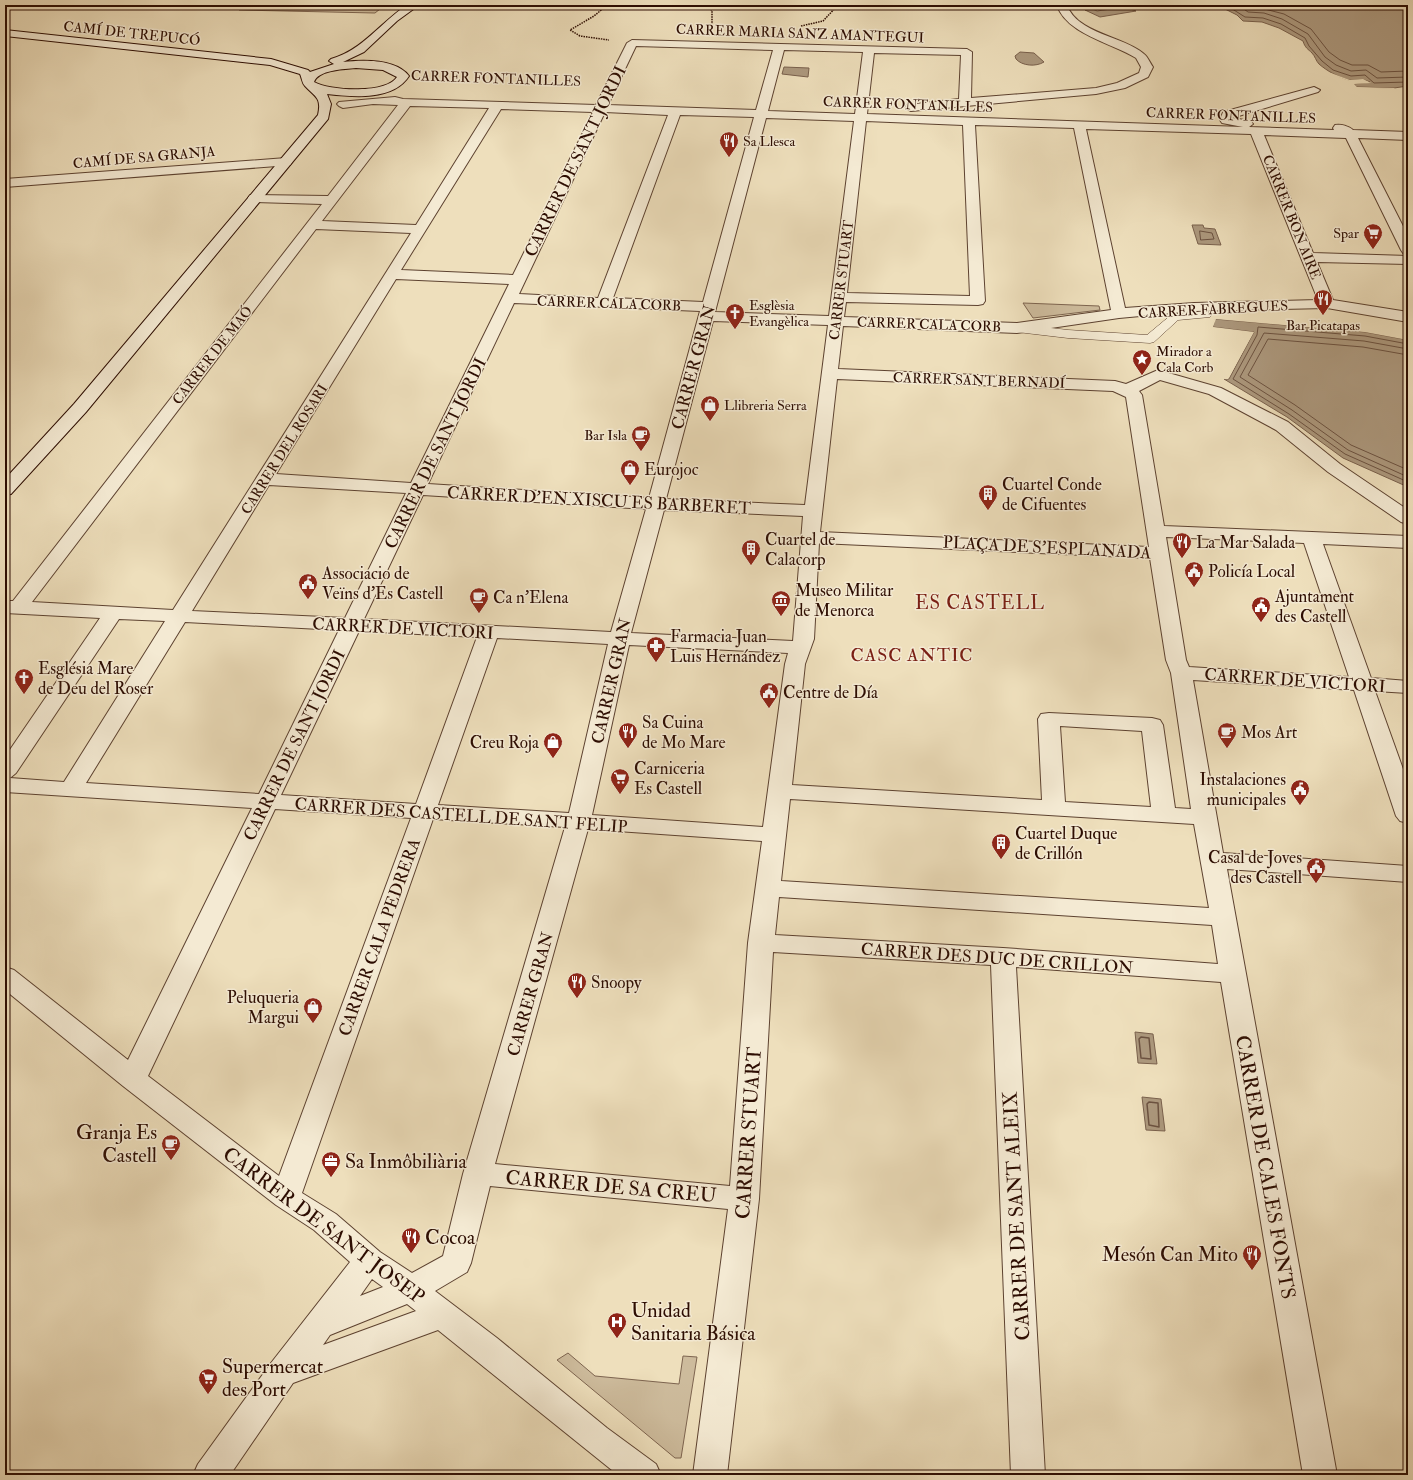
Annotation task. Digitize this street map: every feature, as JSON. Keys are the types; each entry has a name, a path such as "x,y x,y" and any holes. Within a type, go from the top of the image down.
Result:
{"street":[{"path":"312,83 321,71 345,66 366,56 392,36 415,5"},
{"path":"318,64 342,60 356,54 369,44 394,18 415,5"},
{"path":"862,113 895,108 1096,92 1118,88 1134,82 1144,76 1147,67 1141,57 1127,48 1083,28 1068,18 1062,8 1062,5"},
{"name":"CAMÍ DE TREPUCÓ","path":"5,33 256,60"},
{"name":"CARRER MARIA SANZ AMANTEGUI","path":"632,43 967,52 965,103"},
{"name":"CARRER DE SANT JORDI","path":"133,1079 632,43"},
{"name":"CARRER GRAN","path":"318,1326 411,1289 456,1263 478,1174 579,821 620,638 779,47"},
{"name":"CARRER STUART","path":"814,511 869,50"},
{"path":"5,490 80,408 324,115 342,104 368,92 393,86 402,79 403,76 401,72 383,55"},
{"path":"256,60 345,66 379,66 392,68 401,72"},
{"path":"256,60 299,69 304,72 325,100 326,107 324,115"},
{"path":"312,83 335,92 368,92"},
{"name":"CARRER FONTANILLES","path":"393,86 406,96"},
{"path":"1314,90 1227,115 1226,120 1242,124 1332,127 1346,130 1350,134 1408,250"},
{"name":"CARRER FONTANILLES","path":"429,91 603,104 675,112 763,109"},
{"name":"CARRER FONTANILLES","path":"368,92 496,107 603,104 763,109 862,113 969,121 1408,136"},
{"name":"CARRER FONTANILLES","path":"342,104 406,96"},
{"name":"CARRER DE MAÓ","path":"11,608 332,200 406,96"},
{"name":"CARRER DEL ROSARI","path":"70,790 180,616 496,107"},
{"path":"604,302 675,112"},
{"path":"839,296 978,301 969,121"},
{"path":"1079,125 1119,313"},
{"name":"CARRER BON AIRE","path":"1256,130 1327,304"},
{"name":"CAMÍ DE SA GRANJA","path":"5,183 286,162"},
{"path":"256,198 332,200"},
{"path":"312,225 420,229"},
{"path":"1308,257 1408,260"},
{"name":"CARRER CALA CORB","path":"392,274 518,280"},
{"name":"CARRER CALA CORB","path":"509,298 604,302 836,321 1017,328"},
{"name":"CARRER FÀBREGUES","path":"1017,328 1119,313 1194,307 1327,304 1408,317"},
{"name":"CARRER SANT BERNADÍ","path":"831,374 1115,386 1127,390"},
{"path":"1160,553 1155,531 1134,395 1127,390 1158,375 1215,390 1282,426 1334,468 1408,518"},
{"name":"CARRER D'EN XISCU ES BARBERET","path":"265,479 417,490 656,504 814,511"},
{"path":"814,511 810,537 804,639 795,664 780,791 1204,817"},
{"path":"1155,531 1408,542"},
{"name":"PLAÇA DE S'ESPLANADA","path":"810,537 1160,553 1176,660 1181,673 1204,817 1213,860"},
{"path":"1311,538 1408,816"},
{"name":"CARRER DE VICTORI","path":"11,608 802,648"},
{"path":"5,773 113,613"},
{"name":"CARRER CALA PEDRERA","path":"286,1197 489,632"},
{"name":"CARRER DE VICTORI","path":"1181,673 1408,688"},
{"path":"1054,808 1049,719 1152,725 1164,815"},
{"name":"CARRER DES CASTELL DE SANT FELIP","path":"5,785 751,832 774,835"},
{"name":"CARRER STUART","path":"710,1475 744,1199 761,943 780,791"},
{"path":"1213,860 1408,874"},
{"name":"CARRER DE CALES FONTS","path":"1213,860 1320,1475"},
{"path":"768,888 1222,917"},
{"name":"CARRER DES DUC DE CRILLON","path":"761,943 1003,957 1232,974"},
{"name":"CARRER DE SANT ALEIX","path":"1003,957 1028,1475"},
{"name":"CARRER DE SANT JOSEP","path":"5,976 133,1079 286,1197 325,1222 369,1261 411,1289 442,1315 486,1348 595,1438 644,1475"},
{"name":"CARRER DE SA CREU","path":"478,1174 744,1199"},
{"path":"210,1475 282,1373 369,1261"},
{"path":"282,1373 442,1315"}],"lane":[{"name":"CARRER CALA CORB","path":"1017,328 1152,344 1175,317 1206,315"}],"path":[{"path":"605,5 606,6 594,16 570,30 580,36 632,43"},
{"path":"779,47 785,34 796,27 823,21 838,5"}],"shaded area":[{"path":"240,5 385,5 375,13 239,10"},
{"path":"1023,303 1099,306 1100,310 1033,318"},
{"path":"568,1353 595,1376 679,1384 683,1356 697,1357 681,1458 675,1458 557,1360"}],"water":[{"path":"1217,5 1408,5 1408,86 1394,88 1357,87 1353,84 1370,82 1362,80 1349,80 1333,74 1319,64 1303,41 1279,28 1262,22 1243,21 1237,15"},
{"path":"1125,7 1136,11 1100,17 1085,10 1093,9 1097,11"},
{"path":"1020,52 1034,53 1044,62 1033,65 1022,63 1016,59 1015,56"},
{"path":"784,67 809,68 808,77 782,74"},
{"path":"1192,225 1203,225 1204,228 1215,229 1221,245 1198,244"},
{"path":"1215,319 1365,332 1408,340 1408,487 1343,458 1287,417 1224,379 1229,379 1254,332 1213,327"},
{"path":"1135,1032 1153,1034 1157,1064 1138,1063"},
{"path":"1142,1097 1161,1099 1165,1131 1146,1130"}],"pier":[{"path":"1331,73 1350,80 1363,79 1371,83 1354,84 1357,87 1395,89 1356,88 1352,82 1329,74"},
{"path":"1215,317 1366,330 1408,338 1408,340 1365,332 1216,319 1213,327 1254,332 1228,379 1222,379 1227,377 1251,334 1212,329 1211,327"}],"place":[{"name":"Sa Llesca","path":"729,158"},
{"name":"Spar","path":"1373,250"},
{"name":"Bar Picatapas","path":"1323,316"},
{"name":"Esglèsia Evangèlica","path":"735,330"},
{"name":"Mirador a Cala Corb","path":"1142,376"},
{"name":"Llibreria Serra","path":"710,422"},
{"name":"Bar Isla","path":"641,452"},
{"name":"Eurojoc","path":"630,486"},
{"name":"Cuartel Conde de Cifuentes","path":"988,511"},
{"name":"La Mar Salada","path":"1182,559"},
{"name":"Cuartel de Calacorp","path":"751,566"},
{"name":"Policía Local","path":"1194,588"},
{"name":"Associacio de Veïns d'Es Castell","path":"308,600"},
{"name":"Ca n'Elena","path":"479,614"},
{"name":"Museo Militar de Menorca","path":"781,617"},
{"name":"Ajuntament des Castell","path":"1261,623"},
{"name":"Farmacia Juan Luis Hernández","path":"656,663"},
{"name":"Església Mare de Deu del Roser","path":"24,695"},
{"name":"Centre de Día","path":"769,709"},
{"name":"Sa Cuina de Mo Mare","path":"628,749"},
{"name":"Mos Art","path":"1227,749"},
{"name":"Creu Roja","path":"553,759"},
{"name":"Carniceria Es Castell","path":"620,795"},
{"name":"Instalaciones municipales","path":"1300,806"},
{"name":"Cuartel Duque de Crillón","path":"1001,860"},
{"name":"Casal de Joves des Castell","path":"1316,884"},
{"name":"Snoopy","path":"577,999"},
{"name":"Peluqueria Margui","path":"313,1024"},
{"name":"Granja Es Castell","path":"171,1161"},
{"name":"Sa Inmôbiliària","path":"331,1178"},
{"name":"Cocoa","path":"411,1254"},
{"name":"Mesón Can Mito","path":"1252,1271"},
{"name":"Unidad Sanitaria Básica","path":"617,1339"},
{"name":"Supermercat des Port","path":"208,1395"}],"district":[{"name":"ES CASTELL","path":"980,602"},
{"name":"CASC ANTIC","path":"912,655"}]}
